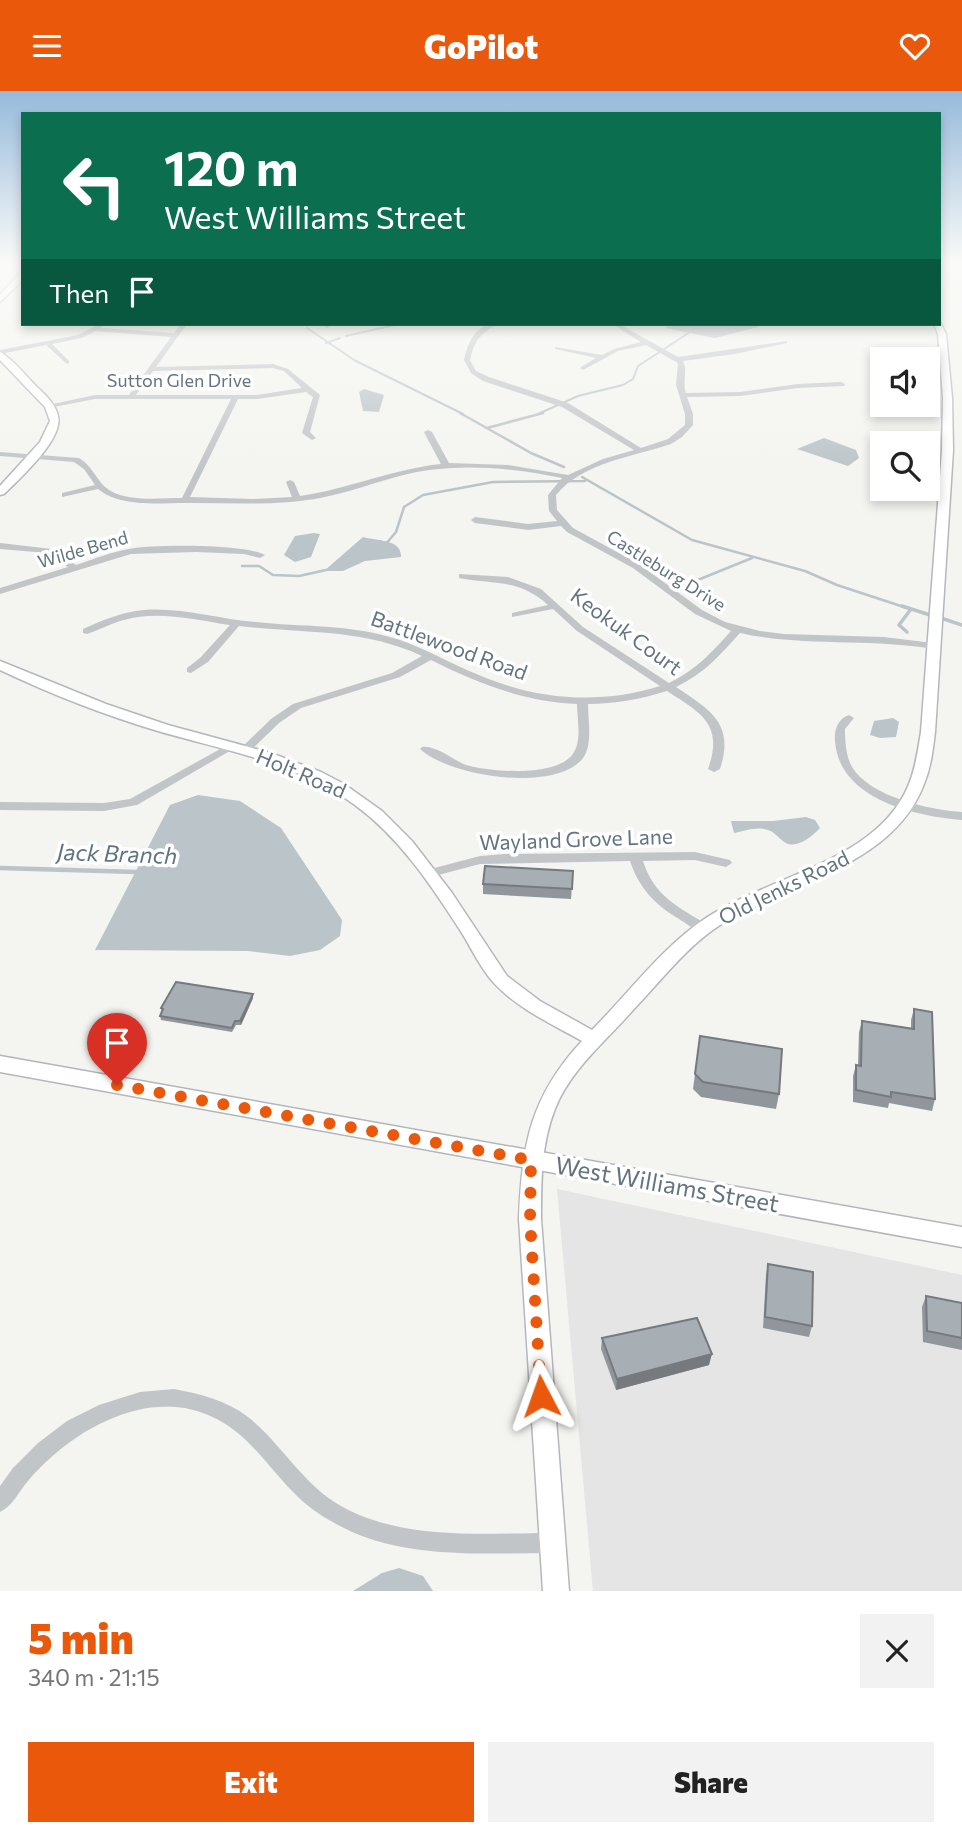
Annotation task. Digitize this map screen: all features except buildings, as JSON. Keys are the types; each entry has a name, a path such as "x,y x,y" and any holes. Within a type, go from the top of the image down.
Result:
{"main road":[{"name":"West Williams Street","path":"0,1064 962,1237"}],"street":[{"path":"0,354 75,339 88,333"},
{"path":"157,333 176,335"},
{"path":"477,333 473,337 467,360 474,372 492,382 565,405 641,451"},
{"path":"562,523 553,511 552,500 555,490 567,477 593,465 670,441 685,430 690,416 680,381 683,367 679,359 632,333"},
{"name":"Old Jenks Road","path":"556,1591 530,1220 531,1160 540,1123 553,1093 595,1040 673,955 703,928 764,894 849,856 891,823 905,805 922,769 933,646 948,420 940,333"},
{"path":"131,397 176,335"},
{"path":"583,368 622,347 649,342"},
{"path":"679,359 785,342"},
{"path":"48,344 67,362"},
{"path":"557,348 602,357"},
{"path":"0,354 54,414 54,427 34,455 0,492"},
{"path":"151,369 270,366 286,370 317,397 306,433 312,439"},
{"path":"683,395 740,394 798,386 841,384"},
{"name":"Sutton Glen Drive","path":"48,406 89,398 265,397 309,389"},
{"path":"185,500 235,398"},
{"path":"428,432 430,439 442,452 446,466"},
{"path":"0,454 34,455 80,462 87,465 98,487"},
{"path":"65,495 98,487 121,497 265,502 326,494 410,470 446,466 530,469 567,477"},
{"path":"289,482 297,499"},
{"path":"475,520 528,527 562,523"},
{"name":"Castleburg Drive","path":"562,523 636,566 694,612 737,630 776,637 878,639 933,646"},
{"path":"0,546 49,551 74,567"},
{"name":"Wilde Bend","path":"0,591 118,554 152,549 244,551 260,555"},
{"name":"Keokuk Court","path":"462,576 500,579 523,585 544,595 587,634 705,711 715,724 720,748 714,769"},
{"path":"515,615 555,606"},
{"name":"Battlewood Road","path":"87,631 116,618 147,611 172,612 237,624 365,633 392,641 513,692 583,701 632,697 669,687 699,671 737,630"},
{"path":"191,670 204,660 237,624"},
{"path":"0,806 104,807 133,802 238,748 297,706 396,675 429,657"},
{"name":"Holt Road","path":"0,665 141,721 238,748 313,774 360,801 382,819 428,874 492,969 506,985 527,1001 595,1040"},
{"path":"426,748 455,764 480,771 532,773 561,769 575,760 582,748 583,701"},
{"path":"849,717 839,734 849,771 869,788 905,805 929,813 962,816"},
{"path":"635,856 639,876 648,889 703,928"},
{"name":"Wayland Grove Lane","path":"428,874 486,859 695,856 726,863"},
{"path":"0,1502 22,1473 61,1435 113,1408 159,1398 180,1399 200,1402 230,1415 250,1431 315,1500 334,1513 363,1525 397,1535 463,1542 552,1543"}],"shaded area":[{"path":"690,333 735,333 715,338"},
{"path":"364,389 384,395 379,412 363,411 359,392"},
{"path":"824,438 856,450 859,458 848,466 797,449"},
{"path":"320,534 311,557 295,562 284,555 295,536"},
{"path":"363,537 393,544 400,551 401,557 365,561 343,571 324,571"},
{"path":"893,718 899,722 896,737 880,738 870,735 874,721"},
{"path":"198,795 240,801 281,828 342,920 340,936 320,950 290,956 248,951 95,950 170,805"},
{"path":"806,817 815,820 820,828 809,838 795,844 786,843 773,832 764,829 734,833 731,821 773,821"},
{"path":"557,1189 962,1275 962,1591 593,1591"},
{"path":"399,1568 423,1576 433,1591 353,1591 382,1573"}],"waterway":[{"path":"314,333 328,342"},
{"path":"346,336 359,333"},
{"path":"538,414 578,396 623,385 633,379 638,366 688,333"},
{"path":"328,342 340,338"},
{"path":"328,342 354,360 463,414"},
{"path":"460,413 531,453 564,467"},
{"path":"487,428 543,413"},
{"path":"582,477 692,540 805,571 837,585 907,608"},
{"path":"385,545 396,532 404,507 423,495 493,482 585,481"},
{"path":"683,586 752,558"},
{"path":"242,566 259,566 273,575 299,576 326,570"},
{"path":"902,606 933,616"},
{"path":"907,632 899,625 911,609"},
{"path":"941,618 962,625"},
{"name":"Jack Branch","path":"0,868 137,872"}],"route":[{"path":"117,1085 531,1160 530,1220 541,1396"}]}
